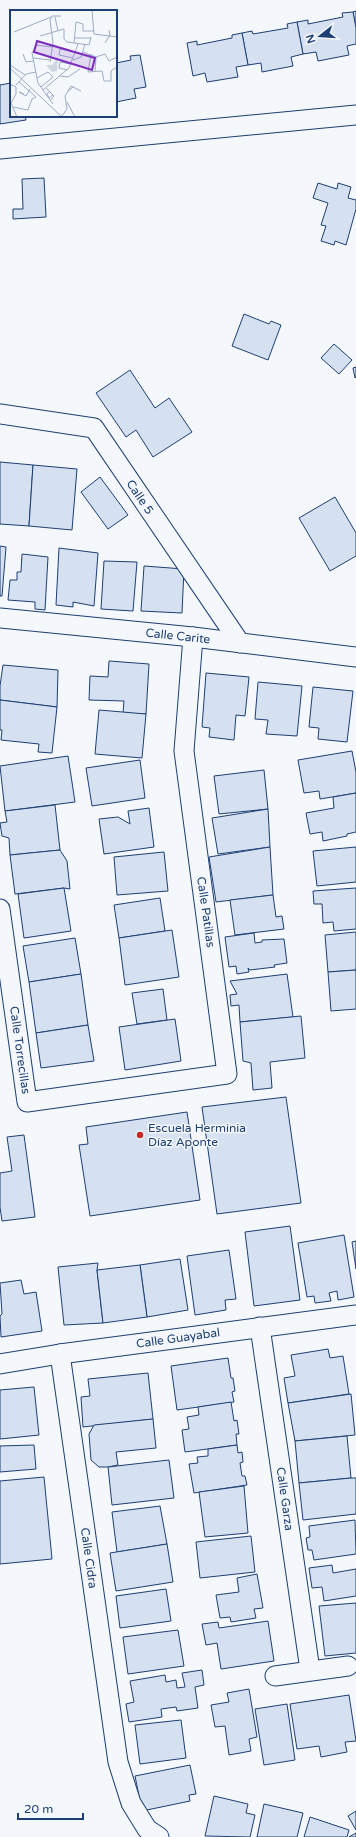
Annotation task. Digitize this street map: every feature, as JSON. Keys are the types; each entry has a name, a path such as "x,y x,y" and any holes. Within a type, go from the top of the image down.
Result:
{"street":[{"path":"0,149 356,115"},
{"name":"Calle 5","path":"0,414 94,428 240,643"},
{"name":"Calle Carite","path":"0,618 193,637 356,657"},
{"name":"Calle Patillas","path":"116,1090 228,1074 184,751 193,637"},
{"name":"Calle Torrecillas","path":"0,909 27,1102 116,1090"},
{"name":"Calle Guayabal","path":"0,1364 60,1354 356,1315"},
{"name":"Calle Garza","path":"260,1327 310,1670"},
{"name":"Calle Cidra","path":"60,1354 118,1762 131,1803 147,1830 159,1837"},
{"path":"275,1676 348,1666"}],"building":[{"path":"356,11 356,28 353,12"},
{"path":"353,12 356,28 356,44 347,46 349,55 318,61 316,52 303,54 297,22 308,20 308,24 343,17 342,13"},
{"path":"297,22 303,54 291,57 293,66 262,72 261,63 248,65 242,33 252,31 253,34 288,28 287,24"},
{"path":"242,33 248,65 236,67 238,77 207,82 205,73 193,76 187,43 197,41 197,45 232,38 232,35"},
{"path":"140,55 146,87 134,89 136,98 117,102 117,63 131,60 130,56"},
{"path":"10,83 10,117 25,117 26,120 0,124 0,85"},
{"path":"44,178 46,217 13,219 13,209 23,209 22,179"},
{"path":"318,183 337,189 338,183 351,187 348,198 356,200 356,209 346,245 335,241 334,245 321,241 326,226 321,225 328,203 313,198"},
{"path":"244,314 269,324 271,321 281,325 268,360 232,346"},
{"path":"334,344 352,360 339,374 321,358"},
{"path":"356,367 356,377 355,378 353,368"},
{"path":"130,370 155,408 169,398 192,432 153,457 136,430 126,437 96,393"},
{"path":"0,462 33,465 29,526 0,524"},
{"path":"33,465 77,469 72,530 29,526"},
{"path":"100,477 128,515 108,529 81,492"},
{"path":"335,497 356,533 356,556 330,571 299,518"},
{"path":"0,546 6,547 2,596 0,596"},
{"path":"59,548 98,553 94,606 73,602 73,607 56,605"},
{"path":"22,554 48,557 45,610 35,609 35,602 8,600 10,580 17,580 17,572 21,572"},
{"path":"104,561 137,562 133,611 101,609"},
{"path":"144,566 184,569 182,613 141,611"},
{"path":"109,661 149,664 146,714 123,713 124,701 89,700 90,676 108,677"},
{"path":"3,665 58,670 57,707 0,700"},
{"path":"206,673 249,677 245,716 236,715 234,740 209,737 210,728 202,727"},
{"path":"258,682 302,686 297,736 266,734 268,720 255,719"},
{"path":"313,687 353,691 347,742 318,739 319,728 309,727"},
{"path":"0,700 57,707 52,753 38,752 39,744 1,740 2,730 0,730"},
{"path":"99,710 146,714 142,758 95,754"},
{"path":"352,751 356,772 356,793 320,799 319,791 304,793 298,760"},
{"path":"68,756 75,802 5,811 0,766"},
{"path":"140,760 145,798 92,806 86,768"},
{"path":"264,770 268,809 219,814 214,776"},
{"path":"356,793 356,832 347,834 347,836 323,841 322,832 310,834 306,813 334,808 333,797"},
{"path":"55,805 60,850 10,855 9,838 2,836 0,823 7,822 5,811"},
{"path":"149,808 154,847 104,854 99,819 118,817 130,824 128,811"},
{"path":"268,809 270,847 218,854 212,818"},
{"path":"270,847 273,895 216,902 209,857"},
{"path":"356,847 356,882 317,886 313,851"},
{"path":"60,850 67,861 70,889 64,888 15,894 10,855"},
{"path":"164,852 168,891 117,895 114,857"},
{"path":"64,888 71,931 24,938 18,894"},
{"path":"356,888 356,929 334,931 333,922 323,923 322,904 314,904 313,891"},
{"path":"273,895 276,917 282,916 284,929 235,935 230,900"},
{"path":"160,898 165,931 119,938 114,905"},
{"path":"172,930 179,977 125,985 119,938"},
{"path":"356,932 356,970 328,972 325,935"},
{"path":"254,933 255,943 262,942 262,940 284,939 287,963 274,965 275,967 250,970 248,968 249,972 237,974 236,966 229,967 225,937"},
{"path":"75,938 81,974 29,982 23,946"},
{"path":"356,970 356,1009 331,1011 328,972"},
{"path":"81,974 88,1025 36,1033 29,982"},
{"path":"287,974 293,1017 240,1022 239,1005 231,1006 230,995 237,994 230,981"},
{"path":"163,989 167,1020 137,1024 132,993"},
{"path":"301,1016 305,1058 270,1062 272,1088 253,1090 251,1063 243,1061 240,1022"},
{"path":"175,1019 181,1061 125,1070 119,1027"},
{"path":"88,1025 94,1061 41,1068 36,1033"},
{"path":"286,1097 301,1203 217,1214 202,1107"},
{"path":"187,1112 200,1200 90,1216 79,1145 88,1144 86,1127"},
{"path":"24,1135 35,1217 2,1221 0,1207 0,1173 12,1171 7,1137"},
{"path":"290,1226 300,1300 254,1306 245,1232"},
{"path":"344,1235 354,1297 338,1300 337,1291 329,1293 331,1301 315,1303 314,1296 307,1297 298,1243"},
{"path":"356,1241 356,1269 352,1242"},
{"path":"229,1250 236,1299 225,1300 226,1310 195,1315 187,1256"},
{"path":"180,1259 188,1310 147,1317 140,1265"},
{"path":"98,1263 97,1270 103,1323 64,1325 58,1267"},
{"path":"140,1265 147,1317 103,1323 97,1270"},
{"path":"21,1280 24,1294 36,1292 42,1331 1,1337 0,1316 2,1314 0,1283"},
{"path":"328,1349 330,1358 343,1356 349,1394 288,1403 284,1378 295,1376 291,1355"},
{"path":"228,1358 231,1378 233,1378 235,1391 232,1392 234,1402 177,1410 171,1366"},
{"path":"148,1373 153,1419 83,1427 81,1397 90,1396 88,1379"},
{"path":"34,1387 39,1435 0,1439 0,1390"},
{"path":"351,1394 355,1435 295,1441 288,1403"},
{"path":"231,1402 234,1421 237,1420 239,1434 236,1434 237,1445 185,1452 182,1430 189,1429 187,1417 199,1415 198,1407"},
{"path":"153,1419 156,1448 116,1452 118,1465 108,1467 99,1467 91,1460 89,1434 94,1425"},
{"path":"347,1436 351,1478 299,1483 295,1441"},
{"path":"34,1445 36,1469 0,1472 0,1446"},
{"path":"237,1445 238,1453 242,1452 243,1462 240,1463 242,1476 245,1476 247,1485 194,1493 189,1464 198,1463 197,1457 208,1456 208,1449"},
{"path":"169,1460 174,1498 112,1505 108,1467"},
{"path":"44,1477 52,1559 0,1564 0,1481"},
{"path":"356,1478 356,1514 303,1520 299,1483"},
{"path":"244,1486 248,1533 205,1537 199,1492"},
{"path":"160,1506 167,1544 117,1552 112,1512"},
{"path":"355,1520 356,1554 314,1560 312,1550 308,1550 306,1538 310,1537 309,1526"},
{"path":"251,1536 255,1572 200,1578 196,1542"},
{"path":"167,1544 173,1582 116,1591 110,1553"},
{"path":"332,1565 333,1573 356,1569 356,1596 324,1601 322,1587 312,1588 309,1568"},
{"path":"257,1574 263,1608 254,1609 256,1618 231,1622 230,1617 220,1618 216,1595 239,1592 237,1578"},
{"path":"166,1589 171,1621 120,1628 116,1596"},
{"path":"356,1603 356,1653 325,1656 319,1606"},
{"path":"268,1621 274,1661 221,1669 217,1643 206,1645 202,1624 218,1622 219,1628"},
{"path":"178,1630 184,1666 128,1674 123,1637"},
{"path":"202,1670 204,1685 195,1687 198,1708 177,1711 176,1707 161,1709 162,1717 129,1722 126,1704 134,1702 130,1681 165,1675 166,1682 176,1680 177,1688 185,1687 182,1673"},
{"path":"249,1689 257,1737 249,1739 251,1751 229,1755 225,1726 215,1727 211,1705 229,1702 227,1693"},
{"path":"349,1695 356,1741 345,1742 347,1752 321,1757 319,1746 297,1749 290,1704"},
{"path":"287,1704 295,1760 264,1765 255,1709"},
{"path":"181,1720 186,1758 140,1764 135,1725"},
{"path":"190,1765 196,1794 189,1795 190,1801 142,1811 135,1776"},
{"path":"214,1796 248,1804 246,1813 255,1815 250,1837 205,1836"},
{"path":"264,1804 303,1813 297,1837 257,1837"},
{"path":"356,1811 356,1830 348,1816"},
{"path":"310,1817 349,1830 347,1837 304,1837"},
{"path":"356,1833 356,1837 349,1837"}],"place":[{"name":"Escuela Herminia Díaz Aponte","path":"140,1135"}]}
